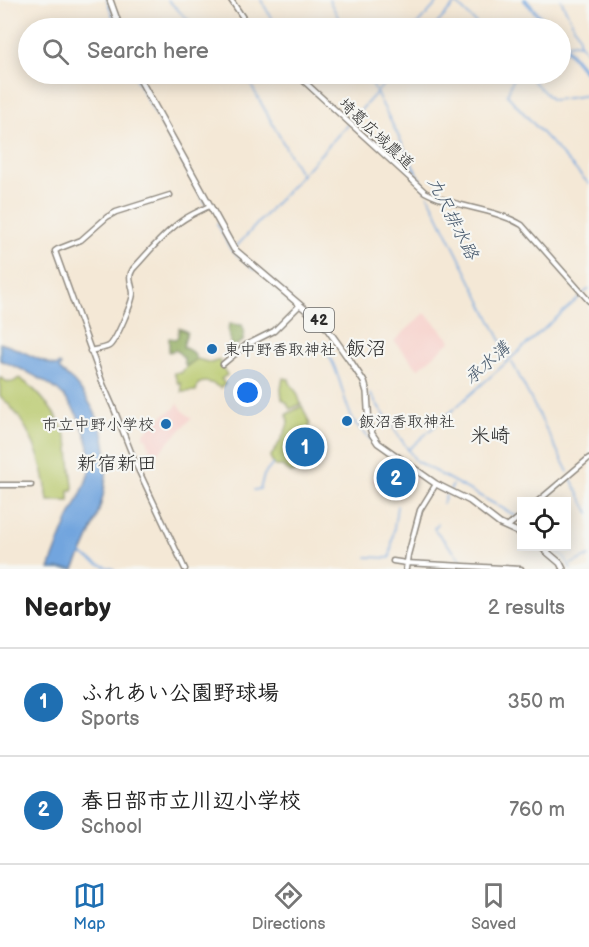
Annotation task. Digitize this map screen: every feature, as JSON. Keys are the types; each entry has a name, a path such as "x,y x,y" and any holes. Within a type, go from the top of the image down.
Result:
{"main road":[{"path":"110,0 116,18"},
{"name":"42","path":"142,84 234,249 326,327 361,377 367,392 369,425 375,440 383,448 436,484 470,501 496,521 517,532"},
{"path":"546,551 560,563 563,569"}],"street":[{"path":"231,0 243,18"},
{"name":"埼葛広域農道","path":"307,84 425,192 440,199 510,219 522,225 589,301"},
{"path":"170,195 116,212 81,240 54,251 90,351 137,467 185,569"},
{"path":"90,351 106,348 113,342 133,296 129,278 133,269 164,235 181,221 209,206"},
{"path":"223,364 246,345 274,331 299,306"},
{"path":"542,497 589,458"},
{"path":"406,566 420,510 436,484"},
{"path":"0,485 31,485"},
{"path":"507,527 517,519"},
{"path":"393,561 406,566 521,569"}],"shaded area":[{"path":"425,313 451,341 418,369 394,341"},
{"path":"178,403 192,418 159,452 152,452 149,455 147,439 143,437 149,428 149,421 159,420 174,409"},
{"path":"394,462 403,469 410,468 420,475 399,498 396,493 389,497 386,496 372,480"}],"green space":[{"path":"229,324 242,325 244,330 243,341 235,346 231,345"},
{"path":"179,328 187,332 183,347 194,353 196,359 186,366 184,358 176,350 169,352 169,338 176,339"},
{"path":"197,359 211,363 219,360 227,375 221,379 225,384 220,388 212,383 203,382 198,384 196,391 182,392 181,383 178,383 174,373 181,373"},
{"path":"0,377 10,382 19,378 27,384 49,406 60,424 69,447 73,490 69,490 69,501 48,501 43,472 34,444 20,418 0,396"},
{"path":"283,378 289,379 301,404 290,409 282,399"},
{"path":"302,406 310,424 304,463 306,467 291,473 282,466 275,466 270,457 287,426 287,414"}],"water":[{"path":"0,343 56,366 61,365 59,369 73,381 90,403 102,431 107,471 104,492 92,531 74,569 49,569 89,472 87,438 71,406 57,390 37,377 0,360"}],"waterway":[{"path":"107,0 113,18"},
{"path":"168,0 181,13"},
{"path":"261,0 271,18"},
{"name":"九尺排水路","path":"329,0 339,18"},
{"path":"423,18 440,0"},
{"path":"525,0 541,18"},
{"path":"561,0 570,18"},
{"path":"442,18 456,3 471,18"},
{"path":"182,14 187,18"},
{"path":"571,20 580,44 589,54"},
{"path":"571,44 579,44"},
{"path":"571,54 589,76"},
{"path":"139,84 207,206"},
{"path":"251,84 301,175"},
{"name":"九尺排水路","path":"372,84 426,191"},
{"path":"351,121 384,84"},
{"path":"511,84 507,95 589,184"},
{"path":"536,84 554,100 589,95"},
{"path":"236,247 348,124"},
{"name":"九尺排水路","path":"428,195 508,355"},
{"path":"217,223 231,250 255,270"},
{"name":"承水溝","path":"584,293 589,289"},
{"name":"承水溝","path":"408,450 582,295"},
{"path":"316,342 323,348 334,366 352,418 374,443"},
{"name":"九尺排水路","path":"512,362 568,472"},
{"path":"370,394 416,461 517,517"},
{"path":"254,490 260,489 264,475 273,464"},
{"name":"九尺排水路","path":"570,477 589,513"},
{"path":"450,490 453,485"},
{"path":"443,503 446,495"},
{"path":"367,557 390,558 397,506"},
{"path":"438,524 435,530 463,562"},
{"path":"557,551 565,558 571,569"},
{"path":"80,553 98,564 114,569"},
{"path":"571,564 589,556"}],"place":[{"name":"東中野香取神社","path":"212,349"},
{"name":"飯沼香取神社","path":"347,421"},
{"name":"市立中野小学校","path":"166,424"},
{"name":"ふれあい公園野球場","path":"305,447"},
{"name":"春日部市立川辺小学校","path":"396,478"}],"district":[{"name":"飯沼","path":"366,348"},
{"name":"米崎","path":"490,435"},
{"name":"新宿新田","path":"117,463"}]}
